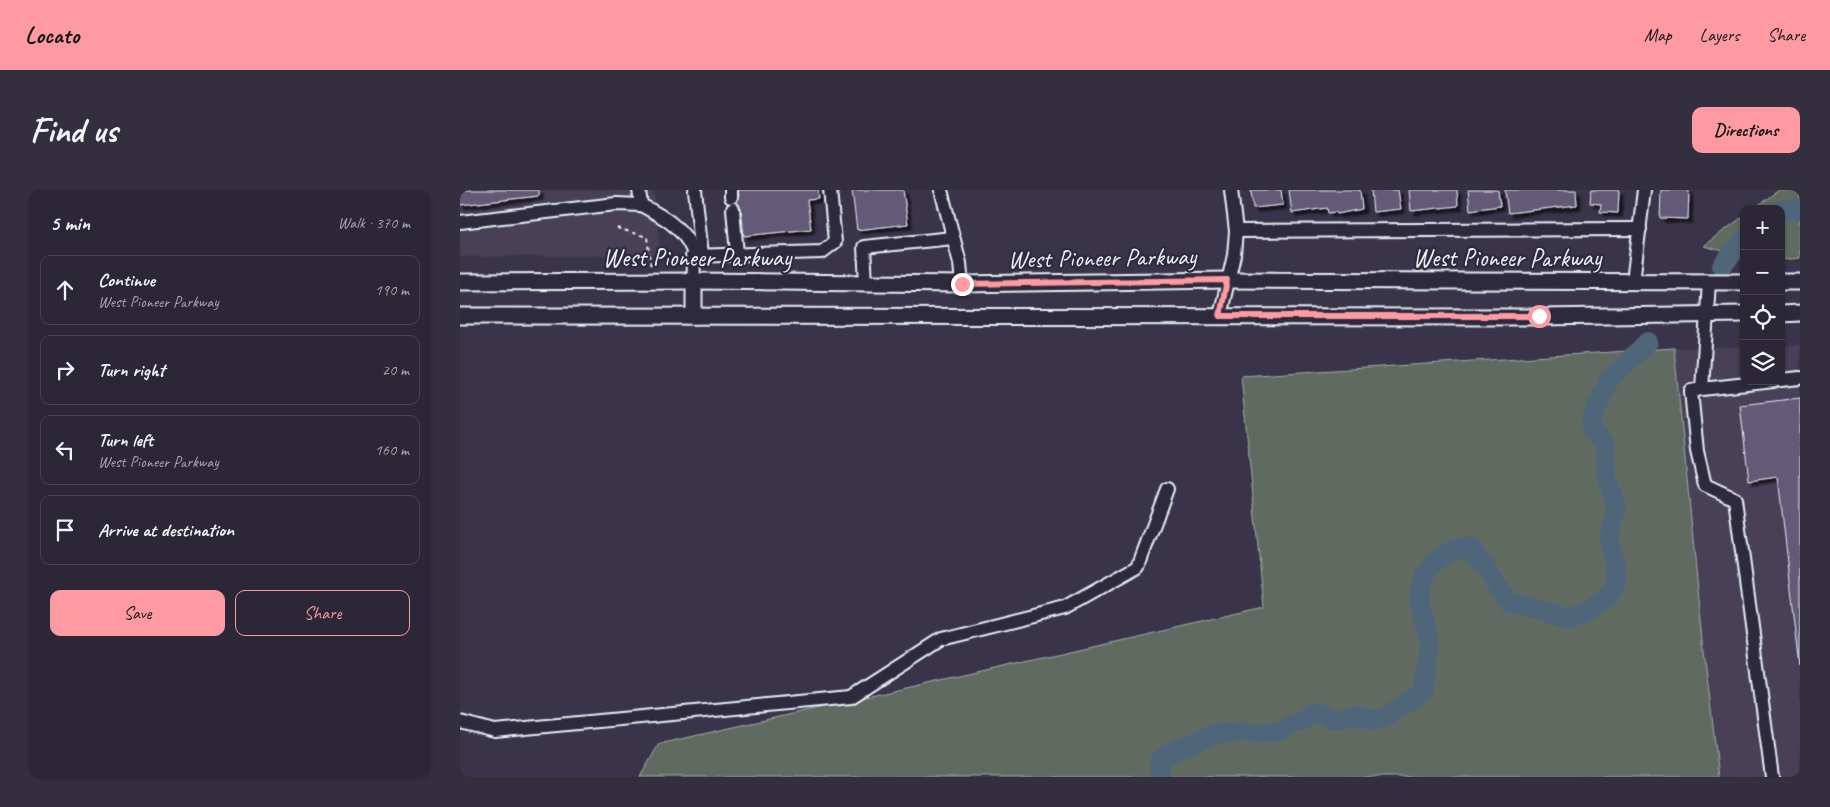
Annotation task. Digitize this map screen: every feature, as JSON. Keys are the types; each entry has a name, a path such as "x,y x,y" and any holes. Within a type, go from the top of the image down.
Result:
{"main road":[{"name":"West Pioneer Parkway","path":"460,282 694,281 962,284 1227,280 1740,282"},
{"path":"694,281 694,316"},
{"path":"1785,282 1800,282"},
{"path":"1785,314 1800,313"},
{"path":"460,316 1740,314"}],"lane":[{"path":"638,190 641,205"},
{"path":"694,281 697,256 695,190"},
{"path":"697,256 822,252 836,242 830,190"},
{"path":"941,190 960,263 962,284"},
{"path":"1220,316 1234,255 1236,231 1231,190"},
{"path":"1633,282 1644,190"},
{"path":"732,198 737,254"},
{"path":"460,222 616,204 641,205 663,216 680,231 697,256"},
{"path":"1236,231 1640,228"},
{"path":"866,283 864,247 953,238"},
{"path":"1702,389 1709,282"},
{"path":"1785,380 1800,378"},
{"path":"1740,385 1691,391 1696,451 1705,486 1735,499 1772,777"},
{"path":"460,722 495,731 851,697 940,639 1065,608 1138,567 1168,489"}],"path":[{"path":"617,228 647,237 651,270"}],"shaded area":[{"path":"460,190 654,190 661,255 460,257"},
{"path":"1779,190 1800,190 1800,258 1785,260 1785,205 1758,205"},
{"path":"1740,219 1740,255 1703,246"},
{"path":"1800,345 1800,777 1719,777 1704,650 1674,348 1740,347 1740,385 1785,385 1785,346"},
{"path":"1674,348 1704,650 1719,777 640,777 659,744 1264,607 1241,376"}],"building":[{"path":"460,190 539,190 539,196 460,205"},
{"path":"738,190 818,190 819,199 807,200 811,229 744,236 741,208 728,209 727,197 739,196"},
{"path":"852,190 903,190 908,224 857,230"},
{"path":"1251,190 1281,190 1283,205 1253,208"},
{"path":"1289,190 1360,190 1362,209 1337,214 1336,212 1328,213 1327,208 1292,213"},
{"path":"1371,190 1398,190 1401,209 1373,212"},
{"path":"1409,190 1457,190 1458,206 1411,211"},
{"path":"1468,190 1498,190 1500,206 1470,210"},
{"path":"1505,190 1576,190 1577,205 1508,213"},
{"path":"1591,190 1619,190 1618,213 1600,212 1601,204 1590,203"},
{"path":"1661,190 1689,190 1688,219 1660,218"},
{"path":"1800,398 1800,666 1778,477 1749,481 1740,405"}],"waterway":[{"path":"1785,210 1800,209"},
{"path":"1722,266 1740,244"},
{"path":"1161,777 1159,762 1167,754 1214,734 1278,731 1302,721 1313,712 1335,719 1356,714 1373,721 1385,717 1423,692 1430,637 1419,604 1420,588 1429,570 1452,550 1471,548 1508,601 1570,617 1589,609 1608,597 1618,579 1609,540 1616,510 1607,478 1605,444 1592,430 1591,421 1609,380 1648,342"}],"route":[{"path":"962,284 1227,280 1220,316 1539,316"}]}
